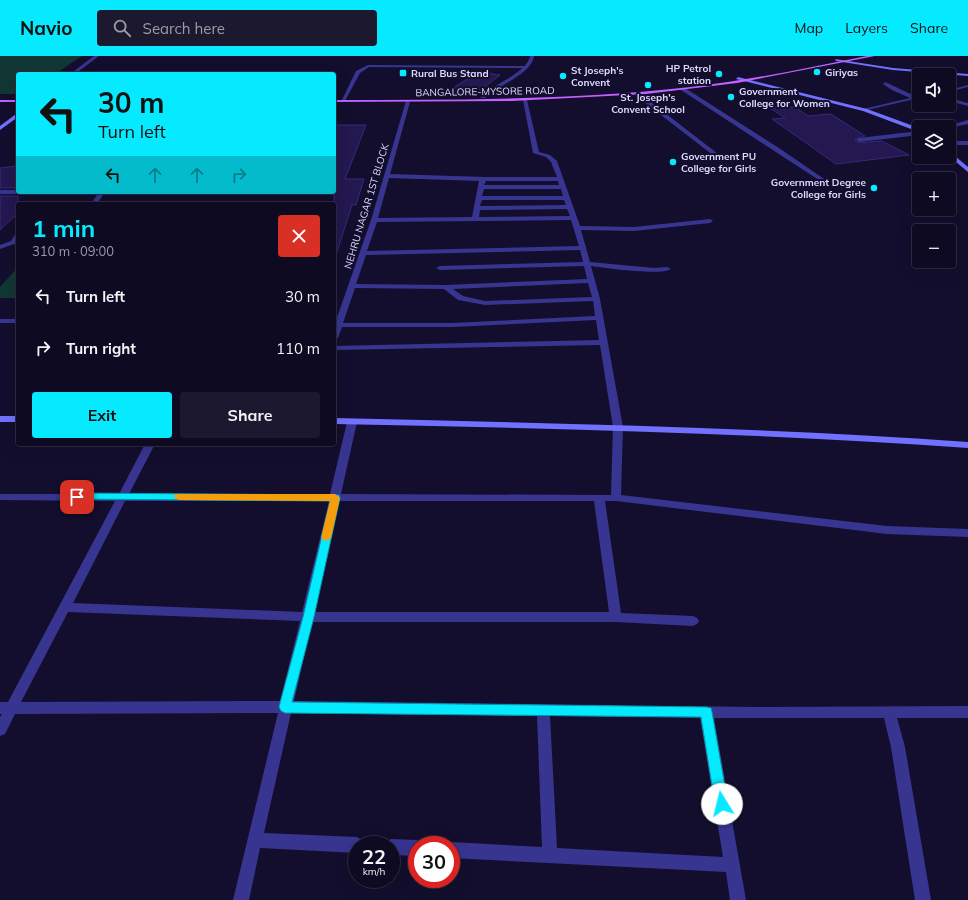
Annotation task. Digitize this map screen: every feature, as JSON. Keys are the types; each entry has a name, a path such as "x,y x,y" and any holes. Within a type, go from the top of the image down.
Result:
{"main road":[{"name":"BANGALORE-MYSORE ROAD","path":"336,101 344,99 483,97 632,90 738,78 772,73 846,58 873,56"},
{"name":"BANGALORE-MYSORE ROAD","path":"336,97 408,102 525,100 637,94 748,81 846,58"},
{"path":"0,98 16,97"},
{"path":"0,101 16,101"}],"street":[{"path":"75,72 97,56"},
{"path":"483,97 488,91 527,66 532,59 532,56"},
{"path":"846,58 893,69 968,74"},
{"path":"854,58 899,68 968,74"},
{"path":"344,99 358,72 368,63 527,66"},
{"path":"738,78 865,110 912,129"},
{"path":"885,83 901,93 912,96"},
{"path":"956,89 968,86"},
{"path":"682,89 778,149 827,183"},
{"path":"637,94 720,158"},
{"path":"865,110 912,99"},
{"path":"525,100 536,153 548,156 554,161 564,187 583,248 596,300 618,427 616,498"},
{"path":"956,101 968,105"},
{"name":"NEHRU NAGAR 1ST BLOCK","path":"336,333 374,220 408,102"},
{"path":"0,128 16,116"},
{"path":"956,125 968,122"},
{"path":"859,140 912,133"},
{"path":"956,143 968,143"},
{"path":"956,159 966,167"},
{"path":"387,176 485,179 561,179"},
{"path":"475,219 482,181 485,179"},
{"path":"481,188 564,187"},
{"path":"0,192 16,192"},
{"path":"479,198 567,198"},
{"path":"477,208 570,207"},
{"path":"374,220 574,218"},
{"path":"577,228 634,228 710,221"},
{"path":"0,247 15,243"},
{"path":"363,253 583,248"},
{"path":"440,268 587,264 654,270 667,269"},
{"path":"352,286 446,287 591,281"},
{"path":"446,287 460,298 484,303 596,300"},
{"path":"339,325 452,325 599,318"},
{"path":"0,321 16,321"},
{"path":"336,348 604,342"},
{"path":"0,419 16,419"},
{"path":"336,421 618,427 896,440 968,445"},
{"path":"241,900 285,707 308,617 352,422"},
{"path":"0,730 5,709 64,607 149,446"},
{"path":"0,497 616,498 887,530 968,533"},
{"path":"599,498 616,617"},
{"path":"64,607 308,617 616,617 693,621"},
{"path":"5,709 285,707 706,712 968,712"},
{"path":"543,710 550,855"},
{"path":"706,712 738,900"},
{"path":"889,712 898,747 923,900"},
{"path":"255,840 348,845"},
{"path":"460,850 732,865"}],"green space":[{"path":"0,56 82,56 58,72 16,72 16,94 0,94"},
{"path":"16,269 16,298 0,298 0,287"}],"building":[{"path":"478,72 500,75 481,90 453,88"},
{"path":"795,107 808,116 831,114 865,136 855,139 858,143 882,141 909,155 836,164 772,119 785,118 770,108"},
{"path":"336,125 366,125 345,179 364,179 356,205 352,205 337,252 336,202 334,202 334,194 336,194"},
{"path":"16,166 16,188 0,188 0,168"},
{"path":"0,196 18,196 18,202 16,202 16,215 0,230"}],"slow traffic":[{"path":"179,497 335,498 326,538"}],"place":[{"name":"Giriyas","path":"817,72"},
{"name":"Rural Bus Stand","path":"403,73"},
{"name":"HP Petrol station","path":"719,74"},
{"name":"St Joseph's Convent","path":"563,76"},
{"name":"St. Joseph's Convent School","path":"648,85"},
{"name":"Government College for Women","path":"731,97"},
{"name":"Government PU College for Girls","path":"673,162"},
{"name":"Government Degree College for Girls","path":"874,188"}],"route":[{"path":"77,497 335,498 308,617 285,707 706,712 722,804"}]}
